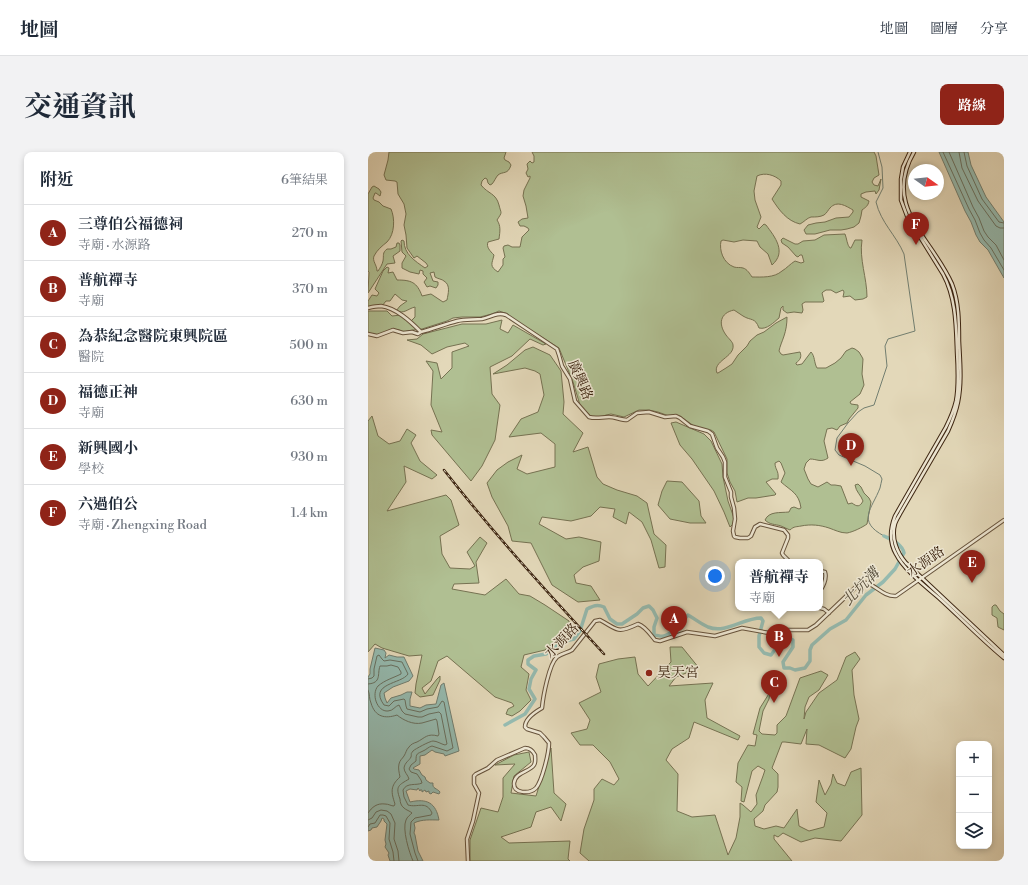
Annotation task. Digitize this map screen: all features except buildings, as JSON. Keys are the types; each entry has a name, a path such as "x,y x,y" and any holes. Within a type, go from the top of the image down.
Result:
{"street":[{"path":"900,557 896,554 891,538 895,516 946,427 956,402 958,387 955,307 948,283 907,216 901,200 901,180 903,167 910,152"},
{"path":"914,152 906,167 903,180 903,195 907,208 914,222 952,285 959,316 961,388 958,404 948,431 911,493 895,524 894,533 897,552 903,561 920,579 1004,656"},
{"path":"368,308 379,306 393,309 421,332"},
{"name":"廣興路","path":"421,332 458,321 482,319 501,313 556,349 562,366 570,379 575,401 589,417 597,419 612,417 626,420 637,414 648,412 665,417 676,416 690,426 711,432 717,448 725,462 725,477 731,492 734,508 734,536 748,538 760,524 784,530 788,535 788,538 782,552 787,559"},
{"path":"368,334 377,336 393,330 403,333 412,332 418,334 421,332"},
{"name":"水源路","path":"468,861 467,839 471,829 478,798 478,791 474,782 474,776 488,768 497,760 527,748 535,755 535,764 515,780 514,785 520,792 531,792 536,788 544,769 549,743 543,736 525,727 526,721 542,708 550,669 555,660 562,654 572,650 595,621 600,620 618,630 623,630 640,624 658,641 687,632 715,636 742,628 769,633 786,630 808,630 816,625 858,584 866,582 890,596 896,596 1004,520"},
{"path":"823,572 826,577 823,585"},
{"path":"823,609 829,613"}],"green space":[{"path":"389,152 506,152 504,158 511,165 507,172 498,175 490,185 485,178 481,185 496,198 501,211 501,214 497,220 500,227 499,239 488,242 489,249 494,255 492,266 498,272 503,265 503,259 505,257 504,246 508,245 512,247 520,247 522,237 529,230 524,226 520,226 518,222 522,219 528,218 523,196 524,190 530,178 530,176 528,177 526,173 528,169 527,164 530,161 532,163 534,162 532,152 874,152 879,175 874,178 872,182 874,185 878,186 881,179 879,190 876,194 875,191 861,194 861,197 869,201 868,204 862,210 859,223 854,227 847,229 806,234 804,230 808,225 825,222 836,218 849,217 853,210 842,204 836,204 824,215 819,217 811,217 800,224 795,223 784,214 772,199 781,185 781,181 770,175 763,174 757,176 754,191 755,200 761,217 757,227 759,229 764,224 766,225 776,240 779,255 772,265 768,254 760,247 757,241 743,240 734,242 723,240 721,241 721,248 727,263 734,267 744,269 752,277 772,276 779,273 795,261 801,263 804,262 802,255 798,257 796,256 782,243 781,240 783,238 798,244 803,241 815,240 824,235 845,234 850,248 855,240 862,240 862,261 867,297 855,300 850,296 843,297 843,290 836,293 831,290 826,290 822,293 823,302 805,302 802,304 802,313 787,313 783,310 783,306 781,308 779,318 765,328 759,328 756,322 746,318 734,310 729,311 723,316 721,323 723,331 733,344 733,349 731,353 720,362 716,369 718,373 732,364 750,341 757,335 787,317 787,325 779,351 783,355 800,352 801,357 796,363 797,365 802,364 811,352 817,368 826,368 835,363 846,351 852,348 859,352 863,359 862,374 864,385 860,394 850,402 851,404 858,405 858,408 847,423 840,426 837,430 832,428 827,429 824,441 828,458 821,461 810,459 806,463 804,469 811,484 818,487 827,482 831,485 841,486 848,504 852,503 858,506 863,501 857,492 855,485 858,484 871,502 867,524 847,533 815,525 796,527 790,530 769,523 765,520 769,515 789,512 791,508 794,507 799,509 801,508 796,496 781,482 785,473 779,461 775,463 778,479 772,479 766,482 776,494 775,495 748,498 737,502 735,491 727,473 727,459 714,432 694,426 680,416 669,416 649,410 639,410 624,417 611,414 596,419 592,417 580,405 573,382 559,348 508,314 499,311 480,317 453,318 422,329 403,332 392,329 380,334 368,334 368,311 387,311 392,316 401,315 409,323 415,317 415,307 404,312 396,311 407,301 402,300 395,294 390,301 386,301 382,306 368,308 368,301 372,295 377,296 379,293 375,289 383,271 387,267 389,268 388,273 393,272 397,280 410,281 416,285 422,296 431,294 443,302 447,300 448,292 448,285 435,277 434,272 430,273 433,281 438,282 436,288 430,286 427,287 424,282 427,278 423,274 423,271 420,270 419,274 402,268 402,263 406,256 402,252 402,240 404,241 404,246 411,257 425,268 428,266 417,256 414,258 407,248 404,225 406,214 404,204 398,194 397,182 386,180 384,175"},
{"path":"374,186 381,192 380,196 375,193 373,198 374,200 391,209 394,221 390,239 374,256 377,271 382,265 385,250 396,247 397,243 399,243 400,251 393,256 395,263 387,264 368,293 368,194"},
{"path":"502,320 500,329 508,333 513,325 546,344 543,345 530,339 512,356 490,367 492,394 500,405 495,440 482,466 471,481 432,435 431,430 442,432 431,405 433,371 426,361 437,363 441,379 452,368 452,352 469,346 465,343 447,347 432,354 421,345 407,340 417,339 423,334 462,324 486,324"},
{"path":"533,347 550,355 561,371 564,402 563,414 583,433 573,452 588,447 597,477 603,484 637,496 647,503 654,534 666,545 665,567 659,568 651,540 642,522 629,512 626,524 613,517 615,509 600,507 591,516 571,521 542,517 539,524 566,539 579,537 601,542 599,561 583,567 574,575 576,583 591,586 600,600 578,602 552,585 531,543 512,541 508,526 492,497 487,483 497,470 508,462 522,455 517,469 527,474 555,467 555,444 541,433 509,437 521,419 538,412 544,395 540,374 525,368 493,374 525,350"},
{"path":"372,416 378,436 389,444 400,441 407,429 416,435 411,443 420,461 437,475 432,479 404,466 406,482 387,511 446,495 451,500 459,525 440,536 442,554 450,568 470,569 475,566 467,552 480,537 487,543 476,562 479,583 454,584 452,589 485,595 506,579 519,594 530,596 569,621 571,632 545,650 524,655 521,667 529,674 526,690 531,700 520,711 512,716 506,714 508,709 514,706 512,703 495,697 447,656 438,661 431,681 422,688 425,694 440,676 440,680 433,695 420,697 415,693 422,655 409,656 382,648 375,644 368,652 368,421"},
{"path":"676,422 704,434 711,441 722,464 728,501 734,518 733,524 730,527 714,491 692,459 680,445 671,423"},
{"path":"667,481 682,482 699,501 701,516 706,523 690,523 670,519 658,505"},
{"path":"996,605 1004,614 1004,630 998,627 997,618 992,615 992,607"},
{"path":"670,647 682,647 699,668 676,677 669,686 713,683 705,700 707,718 740,736 738,740 694,722 689,738 672,749 666,760 678,774 677,811 692,817 715,815 728,855 736,838 740,817 740,803 751,812 757,804 756,795 765,770 758,766 752,771 744,802 741,801 742,787 736,782 738,763 748,745 755,746 757,735 753,734 760,708 770,692 769,699 763,711 759,731 762,734 775,735 777,733 777,725 786,716 800,678 821,671 828,675 819,690 809,697 805,707 804,719 806,712 819,693 837,680 846,657 855,652 860,659 852,670 854,695 859,719 851,749 845,758 819,745 806,744 807,729 801,744 782,742 772,768 778,774 777,792 765,805 763,811 754,819 755,826 764,829 776,826 784,828 797,809 799,826 809,831 824,827 827,813 816,802 819,780 825,795 831,784 833,774 837,783 845,786 851,772 861,768 862,815 841,841 815,838 801,842 783,833 778,837 774,835 774,839 792,861 589,861 580,853 584,829 594,800 594,789 602,779 614,785 619,779 610,762 593,745 580,745 571,733 587,729 590,720 579,703 601,692 596,677 599,664 618,659 635,657 638,674 648,686 671,662"},
{"path":"551,748 554,793 566,804 561,821 551,807 536,812 531,827 501,837 509,843 570,841 568,859 570,861 470,861 470,840 481,808 498,812 503,797 503,778 515,764 495,765 514,755 529,752 531,762 514,776 511,793 536,796"}],"water":[{"path":"939,152 968,152 971,165 986,197 1004,222 1004,278 988,250 980,242 976,235"},
{"path":"375,648 384,650 386,653 385,658 389,655 404,657 413,676 409,681 393,687 384,693 387,703 391,698 407,692 412,692 410,706 420,708 426,705 436,704 441,685 444,683 459,751 445,756 444,754 432,750 425,755 420,756 420,764 413,768 419,770 426,780 433,783 434,787 440,792 439,794 433,792 431,794 429,791 426,792 425,790 422,792 422,790 420,791 418,788 417,790 410,789 406,791 410,802 426,801 436,809 438,814 439,820 423,820 414,823 414,833 418,851 423,861 390,861 388,855 389,853 385,847 387,824 384,819 382,818 377,827 368,831 368,677 370,674"}],"waterway":[{"name":"北坑溝","path":"878,152 882,167 883,188 876,202 881,216 904,254 915,331 888,339 885,346 887,366 874,405 864,408 858,412 848,423 837,438 835,450 839,455 865,466 880,475 882,479 880,487 870,508 868,520 870,525 884,536"},
{"name":"北坑溝","path":"505,725 525,714 535,699 529,689 531,679 536,670 528,664 528,660 534,656 546,654 561,642 574,639 580,631 587,609 595,606 604,607 610,619 617,624 622,624 643,608 649,606 657,618 654,627 654,635 662,636 667,635 688,615 705,626 715,629 721,629 748,620 761,618 763,621 759,636 759,647 764,653 771,655 782,640 789,638 793,640 793,647 783,662 784,668 795,670 805,668 810,661 810,650 812,645 830,629 846,620 866,595 883,582 895,569 904,553 899,545 884,536"}],"railway":[{"path":"444,470 502,541 604,654"}],"place":[{"name":"六過伯公","path":"916,245"},
{"name":"福德正神","path":"851,466"},
{"name":"新興國小","path":"972,583"},
{"name":"三尊伯公福德祠","path":"674,639"},
{"name":"普航禪寺","path":"779,657"},
{"name":"昊天宮","path":"649,673"},
{"name":"為恭紀念醫院東興院區","path":"774,703"}]}
